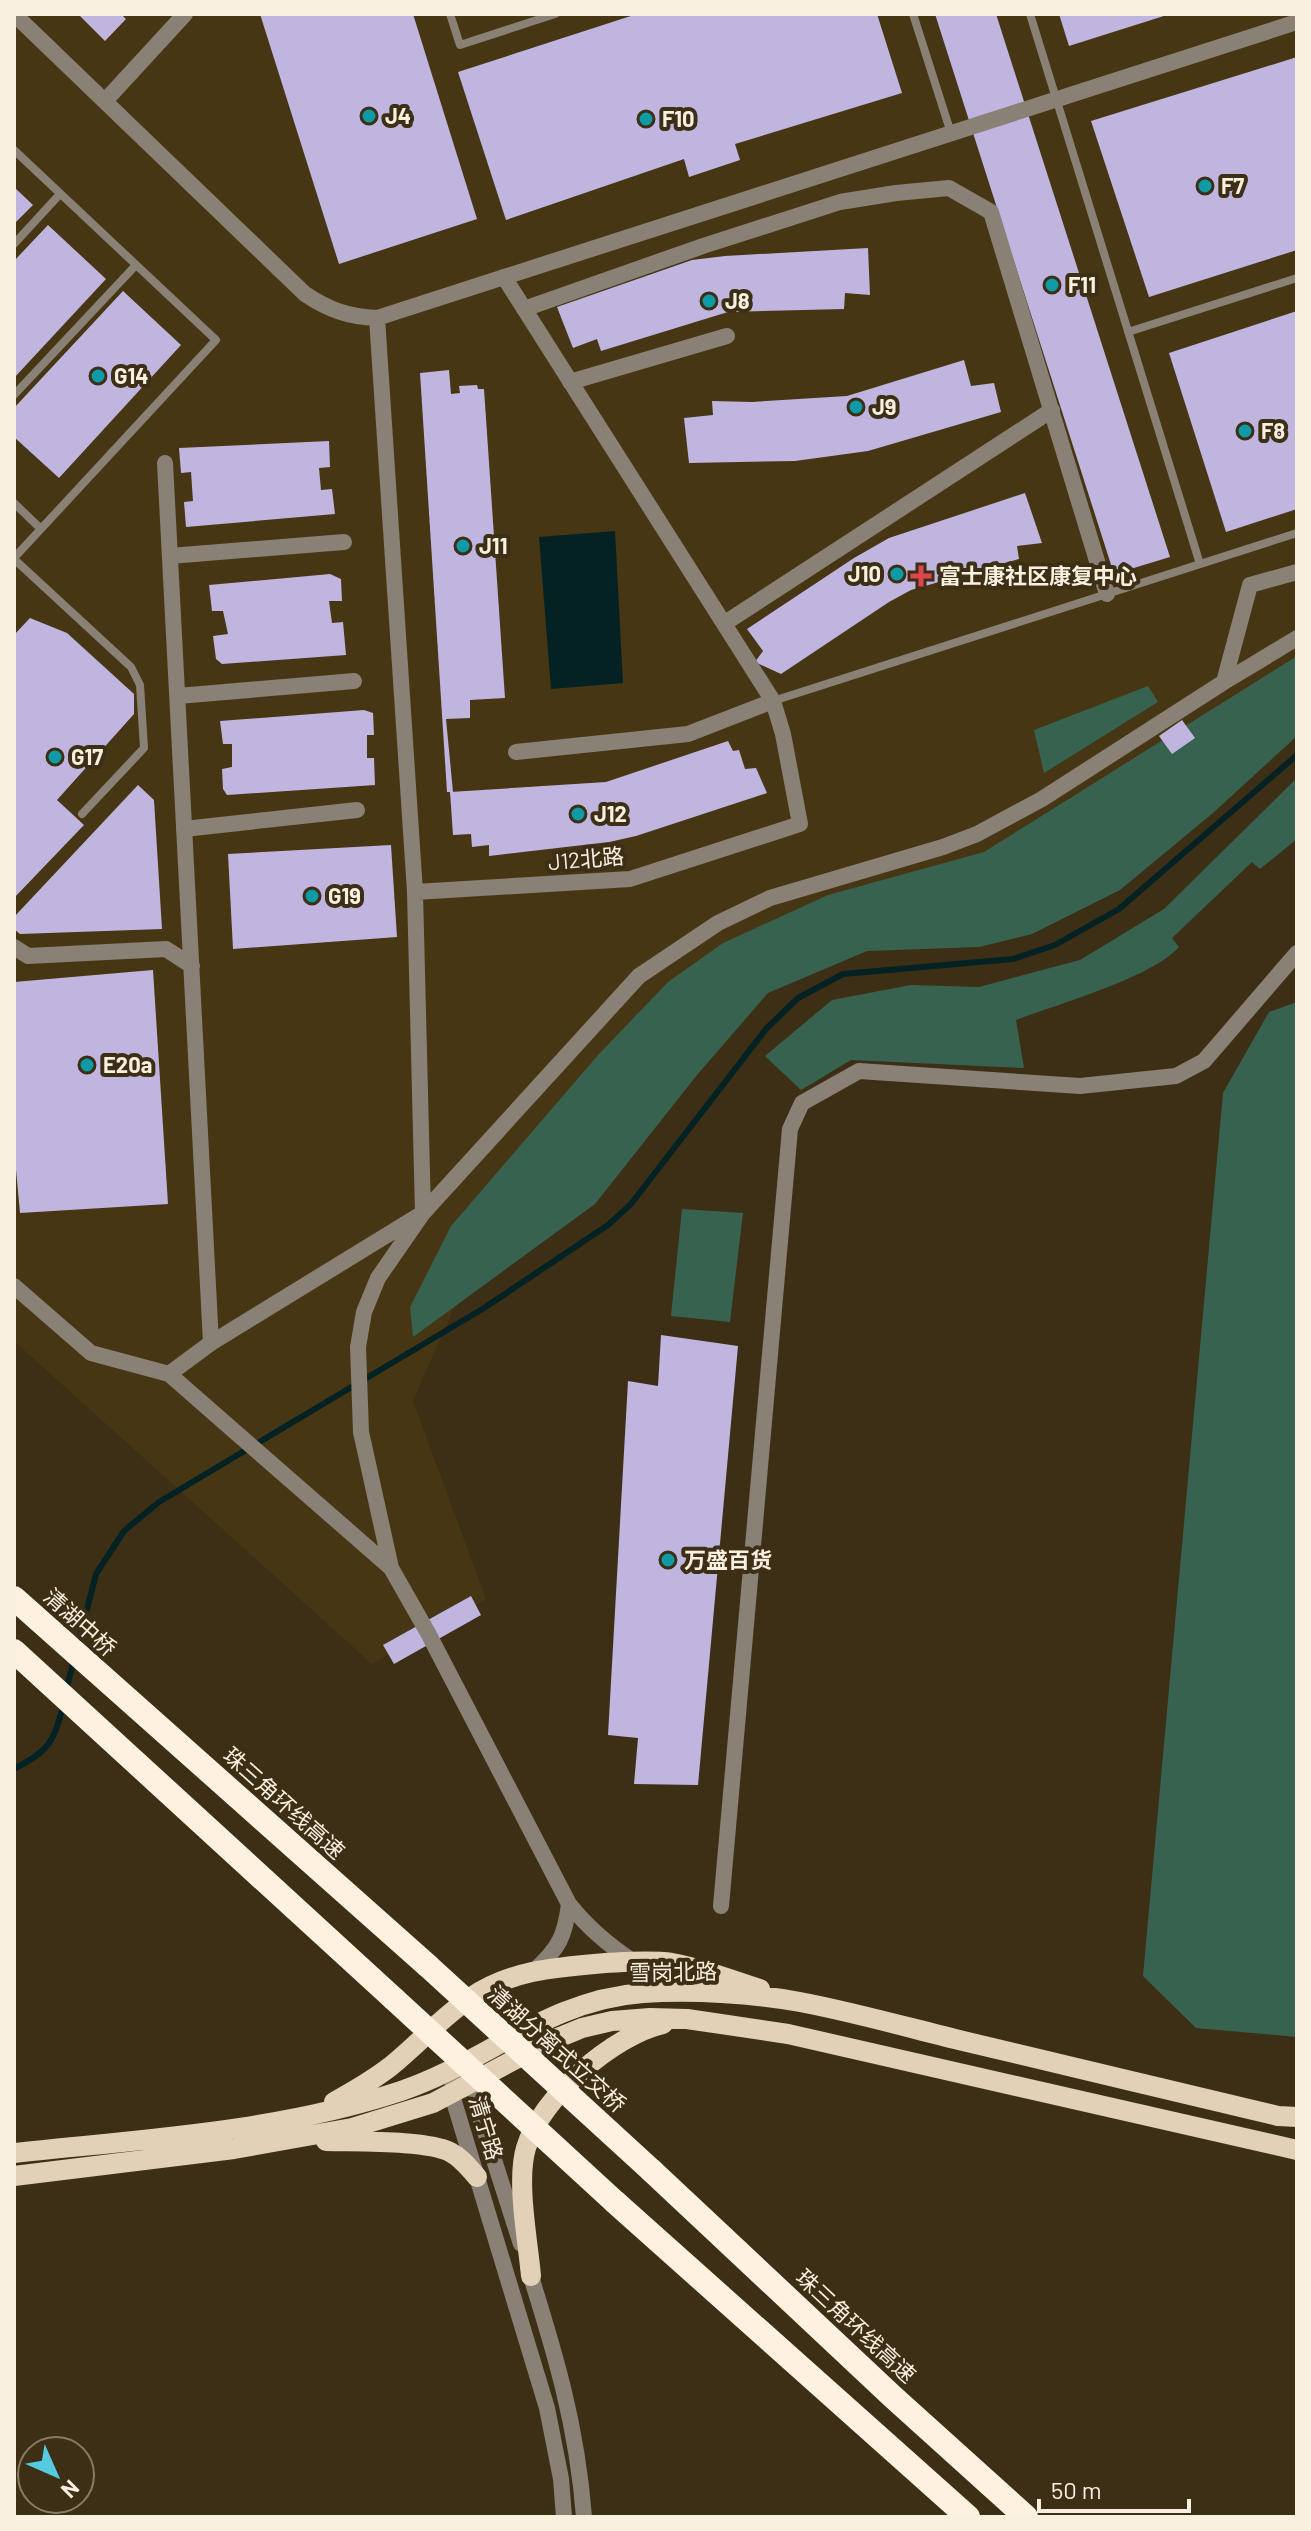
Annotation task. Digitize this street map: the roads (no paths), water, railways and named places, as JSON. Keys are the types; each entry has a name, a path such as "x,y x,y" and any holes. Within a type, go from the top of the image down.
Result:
{"highway":[{"name":"清湖中桥","path":"17,1601 106,1680"},
{"path":"14,1651 615,2202 968,2517"},
{"name":"珠三角环线高速","path":"106,1680 428,1966"},
{"name":"清湖分离式立交桥","path":"428,1966 652,2171"},
{"name":"珠三角环线高速","path":"652,2171 1026,2517"}],"main road":[{"path":"293,2129 392,2065 442,2019 473,1996 505,1979 535,1970 634,1962 671,1963 702,1970 798,2002"},
{"name":"雪岗北路","path":"14,2153 232,2129 293,2129 455,2068 521,2030 560,2013 599,2000 641,1993 683,1992 798,2002 1278,2116 1297,2117"},
{"name":"雪岗北路","path":"14,2176 293,2129 381,2120 461,2090 537,2048 582,2028 612,2021 650,2018 687,2019 788,2034 1297,2150"},
{"path":"531,2276 522,2174 526,2148 539,2120 559,2094 617,2043 648,2028 687,2019"},
{"path":"293,2129 448,2151 464,2161 477,2177"}],"street":[{"path":"14,14 305,294 339,313 377,318 1297,22"},
{"path":"105,101 185,14"},
{"path":"524,309 840,202 949,188 991,212 1107,594"},
{"path":"504,277 773,701 688,734 516,752"},
{"path":"377,318 415,892 423,1213"},
{"path":"570,382 727,336"},
{"path":"725,623 1052,410"},
{"path":"165,463 211,1343"},
{"path":"170,556 344,542"},
{"path":"1224,682 1250,585 1297,572"},
{"path":"634,1962 606,1944 586,1926 569,1904 391,1568 361,1432 358,1347 364,1312 378,1278 423,1213 639,976 718,923 770,898 977,834 1042,799 1297,638"},
{"path":"178,696 354,681"},
{"name":"J12北路","path":"415,892 630,879 800,824 783,734 773,701"},
{"path":"184,829 357,810"},
{"path":"14,947 28,956 166,949 192,966"},
{"path":"721,1906 790,1129 802,1103 859,1071 1080,1086 1176,1076 1204,1061 1297,953"},
{"path":"169,1374 211,1343 423,1213"},
{"path":"14,1286 91,1353 169,1374 391,1568"},
{"path":"535,1970 554,1952 566,1930 569,1904"},
{"name":"清宁路","path":"455,2068 477,2177 547,2408 559,2467 564,2517"},
{"name":"清宁路","path":"461,2090 531,2276 567,2396 579,2463 584,2517"}],"lane":[{"path":"450,14 460,45 555,14"},
{"path":"913,14 951,133"},
{"path":"1030,14 1200,564"},
{"path":"14,150 216,340 14,558 131,667 140,685 144,748 82,814"},
{"path":"14,244 60,194"},
{"path":"14,395 136,265"},
{"path":"1128,332 1297,278"},
{"path":"14,503 41,529"},
{"path":"773,701 1297,533"}],"water":[{"path":"615,531 623,683 551,689 539,537"}],"waterway":[{"path":"78,1645 96,1574 124,1531 159,1502 484,1308 608,1225 631,1204 766,1029 798,998 843,974 1013,959 1055,945 1119,909 1297,755"},
{"path":"66,1691 74,1659"},
{"path":"14,1769 48,1745 63,1706"}],"place":[{"name":"J4","path":"369,116"},
{"name":"F10","path":"646,119"},
{"name":"F7","path":"1205,186"},
{"name":"F11","path":"1052,285"},
{"name":"J8","path":"709,301"},
{"name":"G14","path":"98,376"},
{"name":"J9","path":"856,407"},
{"name":"F8","path":"1245,431"},
{"name":"J11","path":"463,546"},
{"name":"J10","path":"897,574"},
{"name":"富士康社区康复中心","path":"921,576"},
{"name":"G17","path":"55,757"},
{"name":"J12","path":"578,814"},
{"name":"G19","path":"312,896"},
{"name":"E20a","path":"87,1065"},
{"name":"万盛百货","path":"668,1560"}]}
